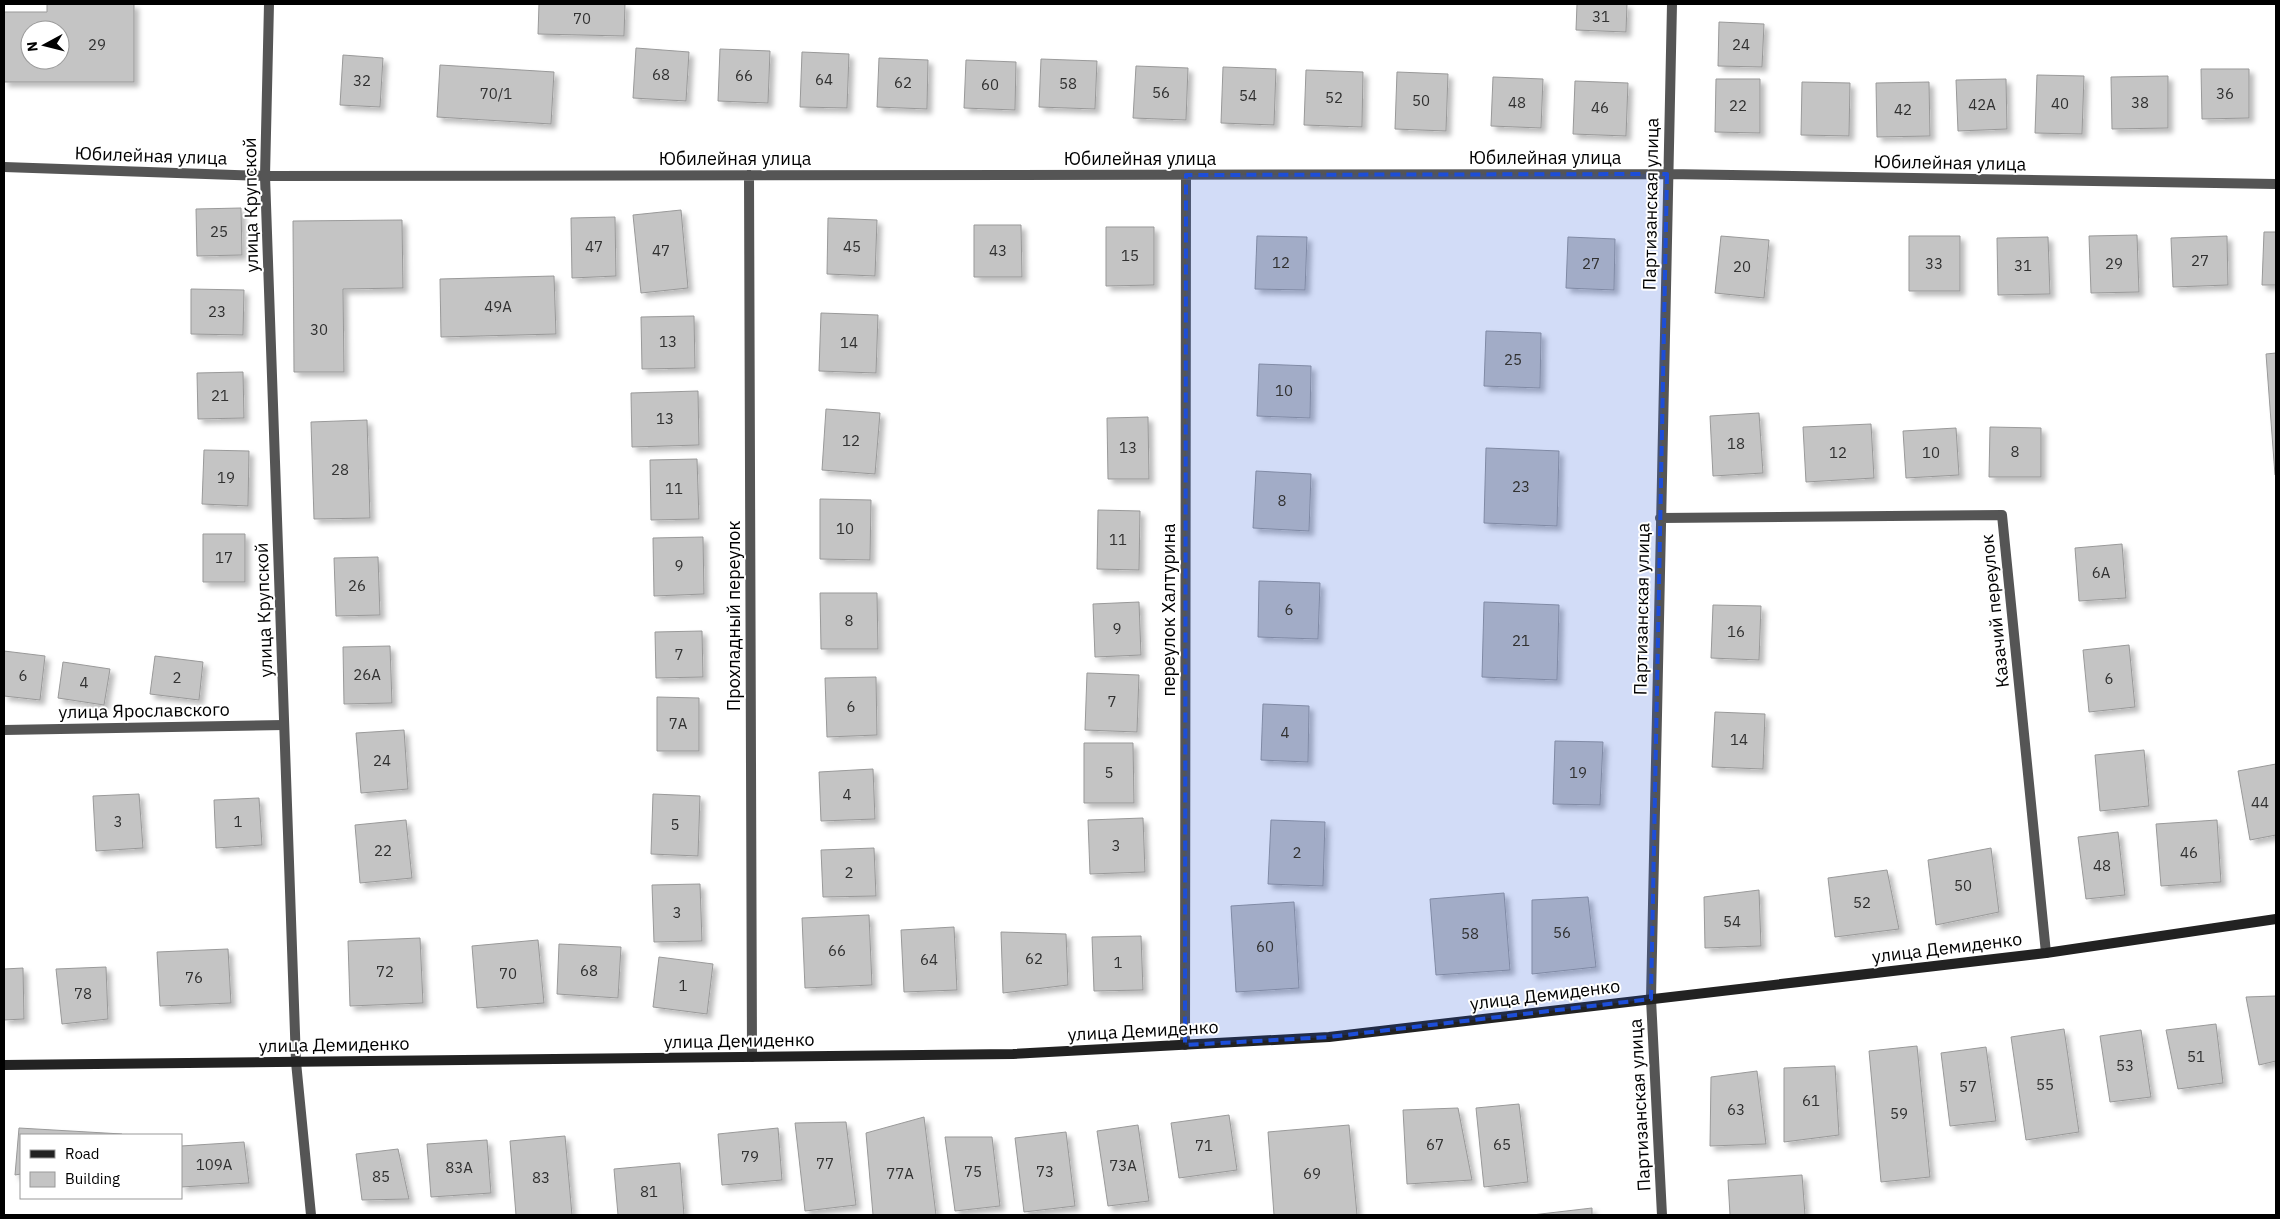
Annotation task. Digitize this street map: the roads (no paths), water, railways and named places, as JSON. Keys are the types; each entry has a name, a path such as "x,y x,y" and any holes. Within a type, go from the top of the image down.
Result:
{"main road":[{"name":"улица Демиденко","path":"4,1065 1013,1054 1329,1037 2046,953 2276,919"}],"street":[{"name":"улица Крупской","path":"269,4 265,176 284,725 296,1062 311,1215"},
{"name":"Партизанская улица","path":"1662,1215 1650,1000 1672,4"},
{"name":"Юбилейная улица","path":"4,167 265,176 1667,174 2276,184"},
{"name":"Прохладный переулок","path":"749,175 752,1057"},
{"name":"переулок Халтурина","path":"1185,1045 1186,175"},
{"name":"Казачий переулок","path":"1660,518 2002,515 2046,953"},
{"name":"улица Ярославского","path":"4,730 284,725"}]}
